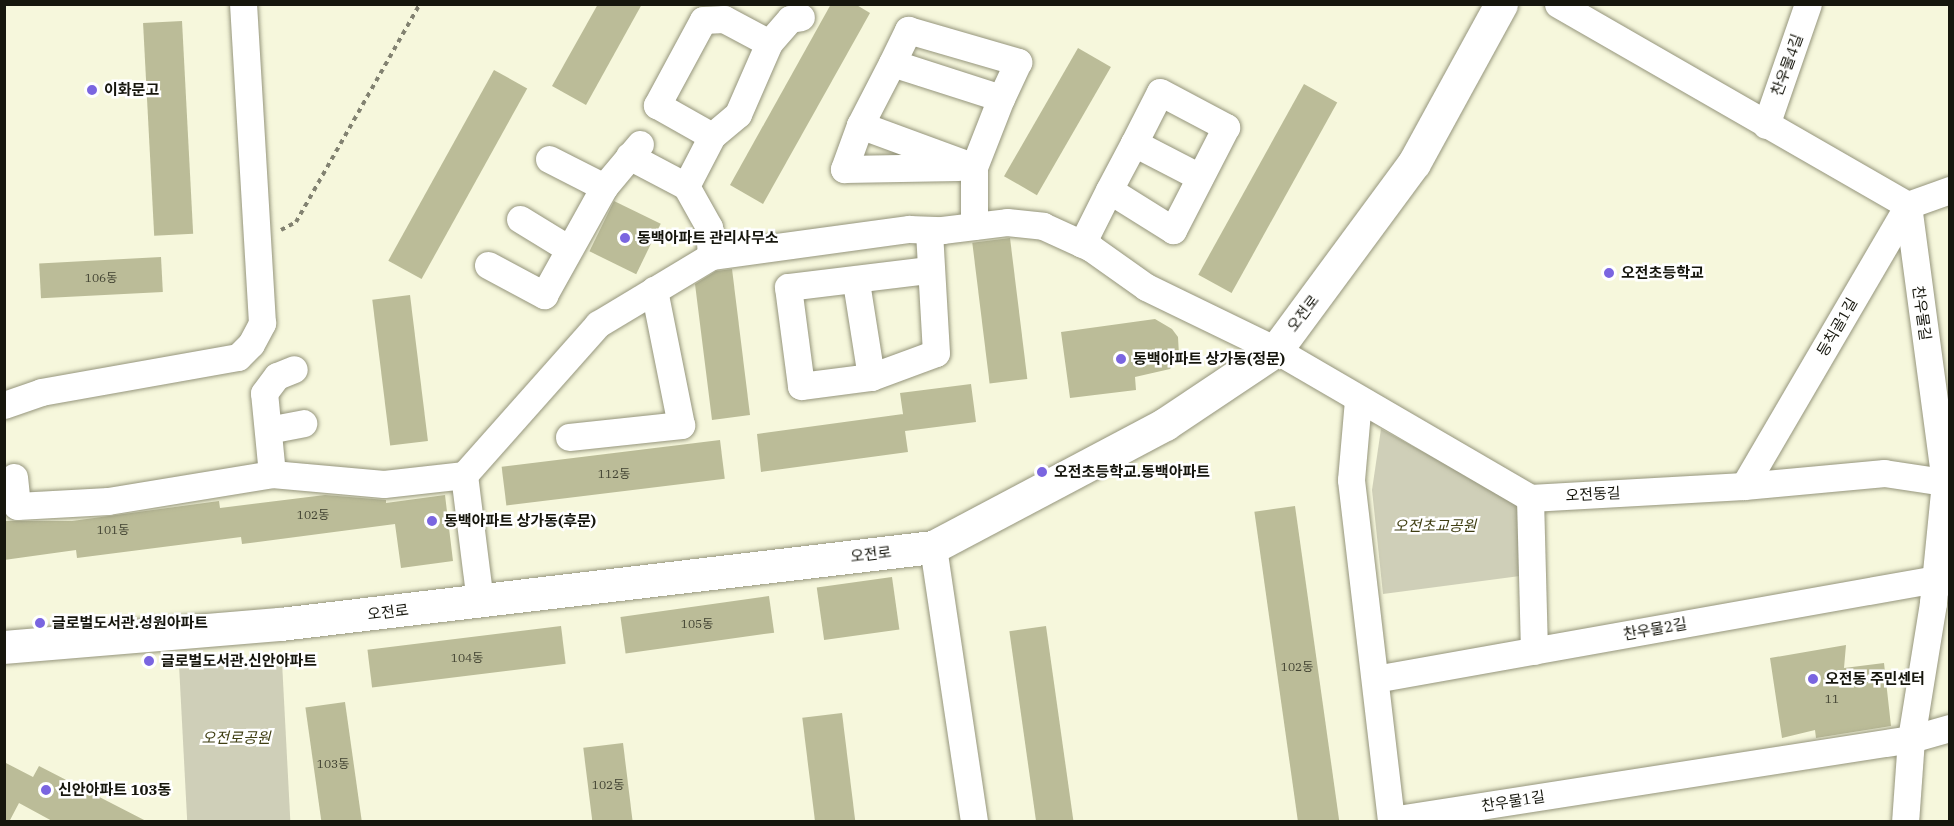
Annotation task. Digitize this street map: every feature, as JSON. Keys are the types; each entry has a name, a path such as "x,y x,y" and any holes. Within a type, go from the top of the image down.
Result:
{"street":[{"path":"4,405 41,392 238,357 251,344 262,323 243,4"},
{"name":"오전로","path":"4,647 159,637 933,547 1165,424 1276,350 1414,164 1500,4"},
{"path":"1558,4 1908,205 1950,190"},
{"name":"찬우물4길","path":"1766,125 1808,4"},
{"path":"686,186 712,136 738,114 769,43 790,19 801,17"},
{"path":"712,136 657,105 703,20 724,19 769,43"},
{"path":"974,166 844,169 860,125 908,30 1018,62 974,166 974,226"},
{"path":"892,63 1001,98"},
{"path":"1082,244 1109,190 1160,92 1226,127 1173,230 1109,190"},
{"path":"860,125 974,166"},
{"path":"1134,143 1200,177"},
{"path":"488,265 544,295 604,187 634,150 686,186 709,227 711,256"},
{"path":"549,159 604,187"},
{"name":"찬우물길","path":"1905,822 1911,739 1943,580 1947,483 1942,394 1908,205"},
{"name":"등칙골1길","path":"1744,486 1908,205"},
{"path":"520,219 569,249"},
{"path":"14,477 17,506 108,501 272,474 384,484 464,475 598,324 711,256 909,229 929,230 1007,222 1043,226 1082,244 1146,287 1276,350 1358,400 1530,498 1534,651"},
{"path":"928,270 856,282 788,287 801,386 871,377 936,353 928,270 929,230"},
{"path":"856,282 871,377"},
{"path":"568,437 681,425 654,290"},
{"path":"272,474 264,393 277,376 294,369"},
{"name":"찬우물1길","path":"1358,400 1351,480 1391,820 1911,739"},
{"path":"268,430 303,423"},
{"name":"오전동길","path":"1530,498 1744,486 1884,473 1947,483"},
{"path":"464,475 480,601"},
{"path":"933,547 974,822"},
{"name":"찬우물2길","path":"1375,679 1943,580"},
{"path":"1911,739 1950,728"}],"path":[{"path":"257,243 296,222 420,4"}],"green space":[{"name":"오전초교공원","path":"1381,429 1523,506 1520,576 1383,594 1372,490"},
{"name":"오전로공원","path":"282,662 290,821 187,822 179,667"}],"building":[{"path":"598,4 642,4 586,105 552,86"},
{"path":"831,4 855,4 870,13 763,204 730,185"},
{"path":"182,21 193,234 154,236 143,23"},
{"path":"1078,48 1111,67 1037,195 1004,176"},
{"path":"494,70 527,88 422,279 388,261"},
{"path":"1304,84 1337,102 1232,293 1198,275"},
{"name":"동백아파트 관리사무소","path":"614,201 661,224 636,274 589,251"},
{"path":"1010,238 1027,379 990,384 972,243"},
{"path":"161,257 163,292 41,298 39,263"},
{"path":"732,269 750,415 712,420 695,284 716,271"},
{"path":"410,295 428,441 390,446 372,300"},
{"name":"동백아파트 상가동(정문)","path":"1155,319 1172,329 1178,337 1179,355 1170,369 1135,377 1136,390 1070,398 1061,332"},
{"path":"971,384 976,422 905,431 908,452 761,472 757,434 903,414 900,393"},
{"path":"720,440 725,479 506,506 502,467"},
{"path":"325,495 386,500 386,503 445,495 453,561 401,568 395,524 242,544 241,537 77,558 76,550 4,560 4,521 72,521 219,501 220,508"},
{"path":"1295,506 1339,822 1298,822 1254,512"},
{"path":"892,577 899,629 824,640 817,588"},
{"path":"769,596 774,633 626,654 620,617"},
{"path":"561,626 566,664 372,687 367,650"},
{"path":"1046,626 1074,822 1036,822 1009,631"},
{"name":"오전동 주민센터","path":"1846,645 1844,668 1884,663 1891,726 1816,738 1815,730 1782,738 1770,658"},
{"path":"345,702 362,822 321,822 305,708"},
{"path":"842,713 855,822 815,822 802,718"},
{"path":"623,743 633,822 592,822 583,748"},
{"name":"신안아파트 103동","path":"4,762 33,777 39,766 148,822 54,822 19,803 9,822 4,822"}],"place":[{"name":"이화문고","path":"92,90"},
{"name":"동백아파트 관리사무소","path":"625,238"},
{"name":"오전초등학교","path":"1609,273"},
{"name":"동백아파트 상가동(정문)","path":"1121,359"},
{"name":"오전초등학교.동백아파트","path":"1042,472"},
{"name":"동백아파트 상가동(후문)","path":"432,521"},
{"name":"글로벌도서관.성원아파트","path":"40,623"},
{"name":"글로벌도서관.신안아파트","path":"149,661"},
{"name":"오전동 주민센터","path":"1813,679"},
{"name":"신안아파트 103동","path":"46,790"}]}
